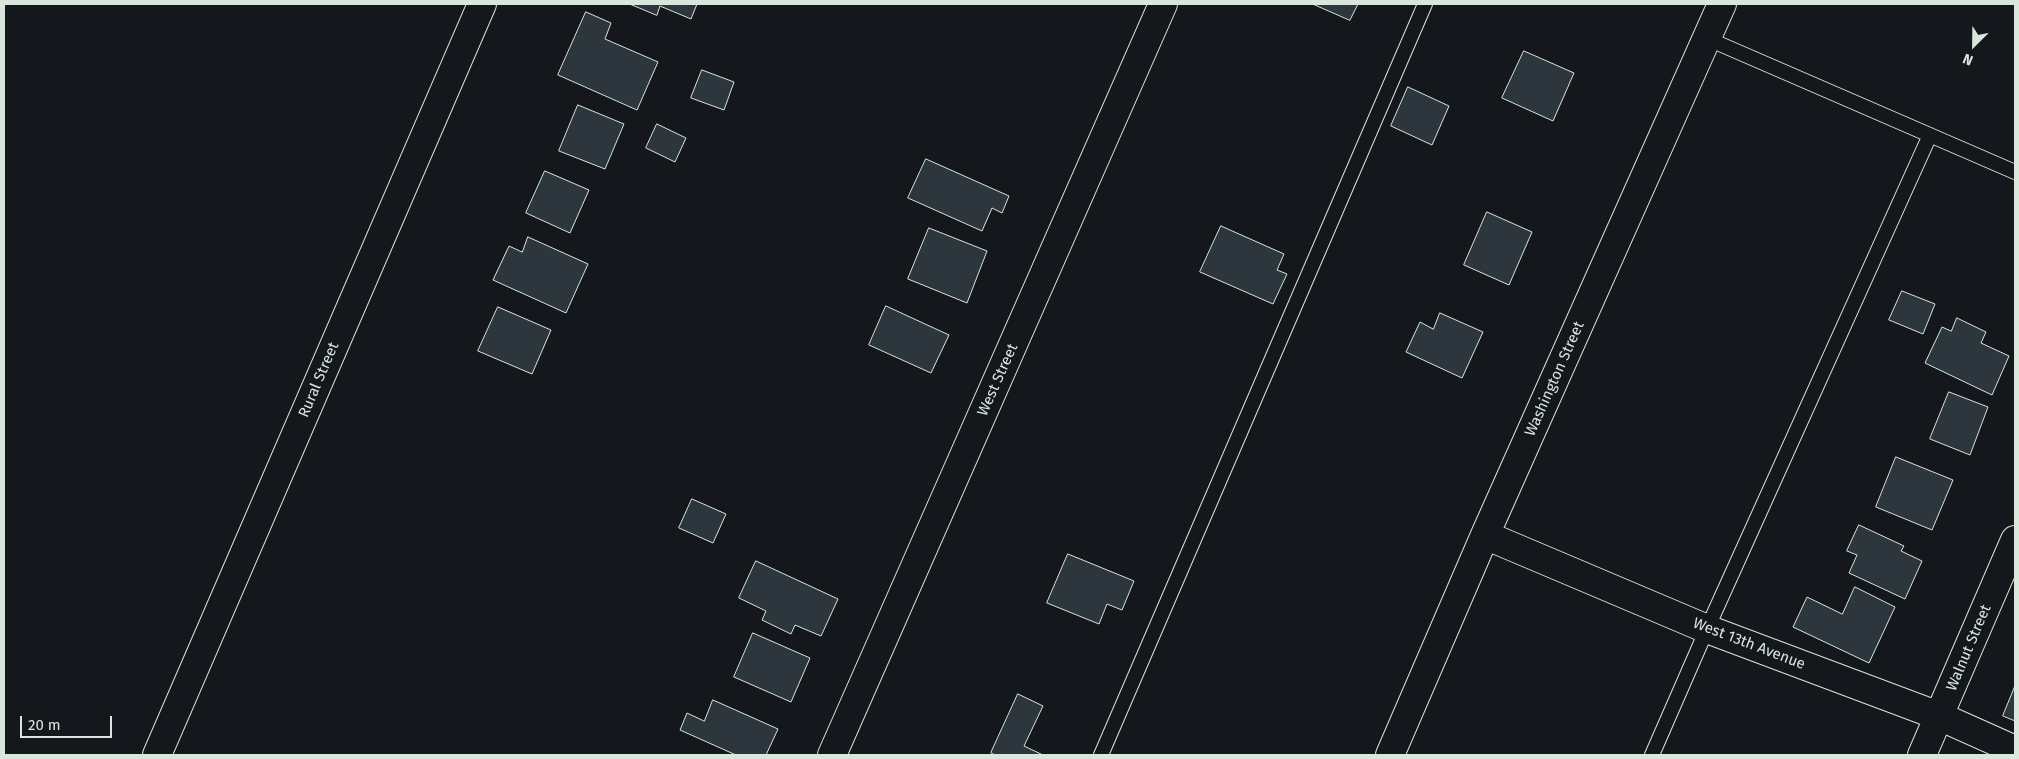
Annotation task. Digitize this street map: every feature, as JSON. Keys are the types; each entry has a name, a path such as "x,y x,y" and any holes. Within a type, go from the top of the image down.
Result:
{"street":[{"name":"Rural Street","path":"157,755 482,4"},
{"name":"West Street","path":"832,755 1163,4"},
{"name":"Washington Street","path":"1390,755 1485,534 1722,4"},
{"name":"West 13th Avenue","path":"1485,534 1707,629 1939,716 2015,750"},
{"name":"Walnut Street","path":"1922,755 2015,540"}],"lane":[{"path":"1101,755 1425,4"},
{"path":"1706,38 2015,172"},
{"path":"1652,755 1930,135"}],"building":[{"path":"630,4 697,4 691,19 660,6 657,15"},
{"path":"1313,4 1358,4 1350,20"},
{"path":"586,12 611,23 605,39 658,62 637,110 558,75"},
{"path":"1524,51 1574,73 1553,121 1502,98"},
{"path":"702,70 734,82 724,110 691,98"},
{"path":"1408,87 1449,106 1432,145 1391,126"},
{"path":"578,105 624,124 605,169 559,151"},
{"path":"657,124 686,138 675,162 646,148"},
{"path":"926,159 1009,196 1002,213 992,208 982,231 908,198"},
{"path":"545,171 589,190 570,233 526,213"},
{"path":"1487,212 1532,232 1509,285 1464,265"},
{"path":"1221,226 1284,254 1277,270 1287,274 1273,304 1200,272"},
{"path":"929,228 987,251 967,303 908,279"},
{"path":"528,237 588,264 566,313 493,280 509,246 522,252"},
{"path":"1902,291 1935,304 1923,334 1889,320"},
{"path":"886,306 949,335 931,373 869,345"},
{"path":"498,307 551,330 532,374 478,351"},
{"path":"1440,313 1483,332 1462,378 1406,352 1420,322 1433,329"},
{"path":"1957,318 1986,332 1981,343 2009,356 1992,395 1925,363 1942,327 1951,331"},
{"path":"1949,392 1988,407 1970,455 1930,439"},
{"path":"1896,457 1953,480 1932,530 1876,507"},
{"path":"692,499 726,514 713,543 679,528"},
{"path":"1859,525 1904,546 1901,551 1922,561 1905,599 1849,573 1857,555 1847,551"},
{"path":"1068,554 1134,581 1122,610 1107,604 1099,624 1047,603"},
{"path":"756,561 838,599 821,636 795,625 791,634 762,620 766,611 739,598"},
{"path":"1855,587 1895,607 1869,663 1793,627 1807,597 1842,614"},
{"path":"753,633 810,658 791,702 734,677"},
{"path":"2015,686 2015,721 2003,716"},
{"path":"1018,694 1043,706 1024,746 1043,755 995,755 991,753"},
{"path":"713,700 778,729 766,755 736,755 680,730 687,713 704,721"}]}
